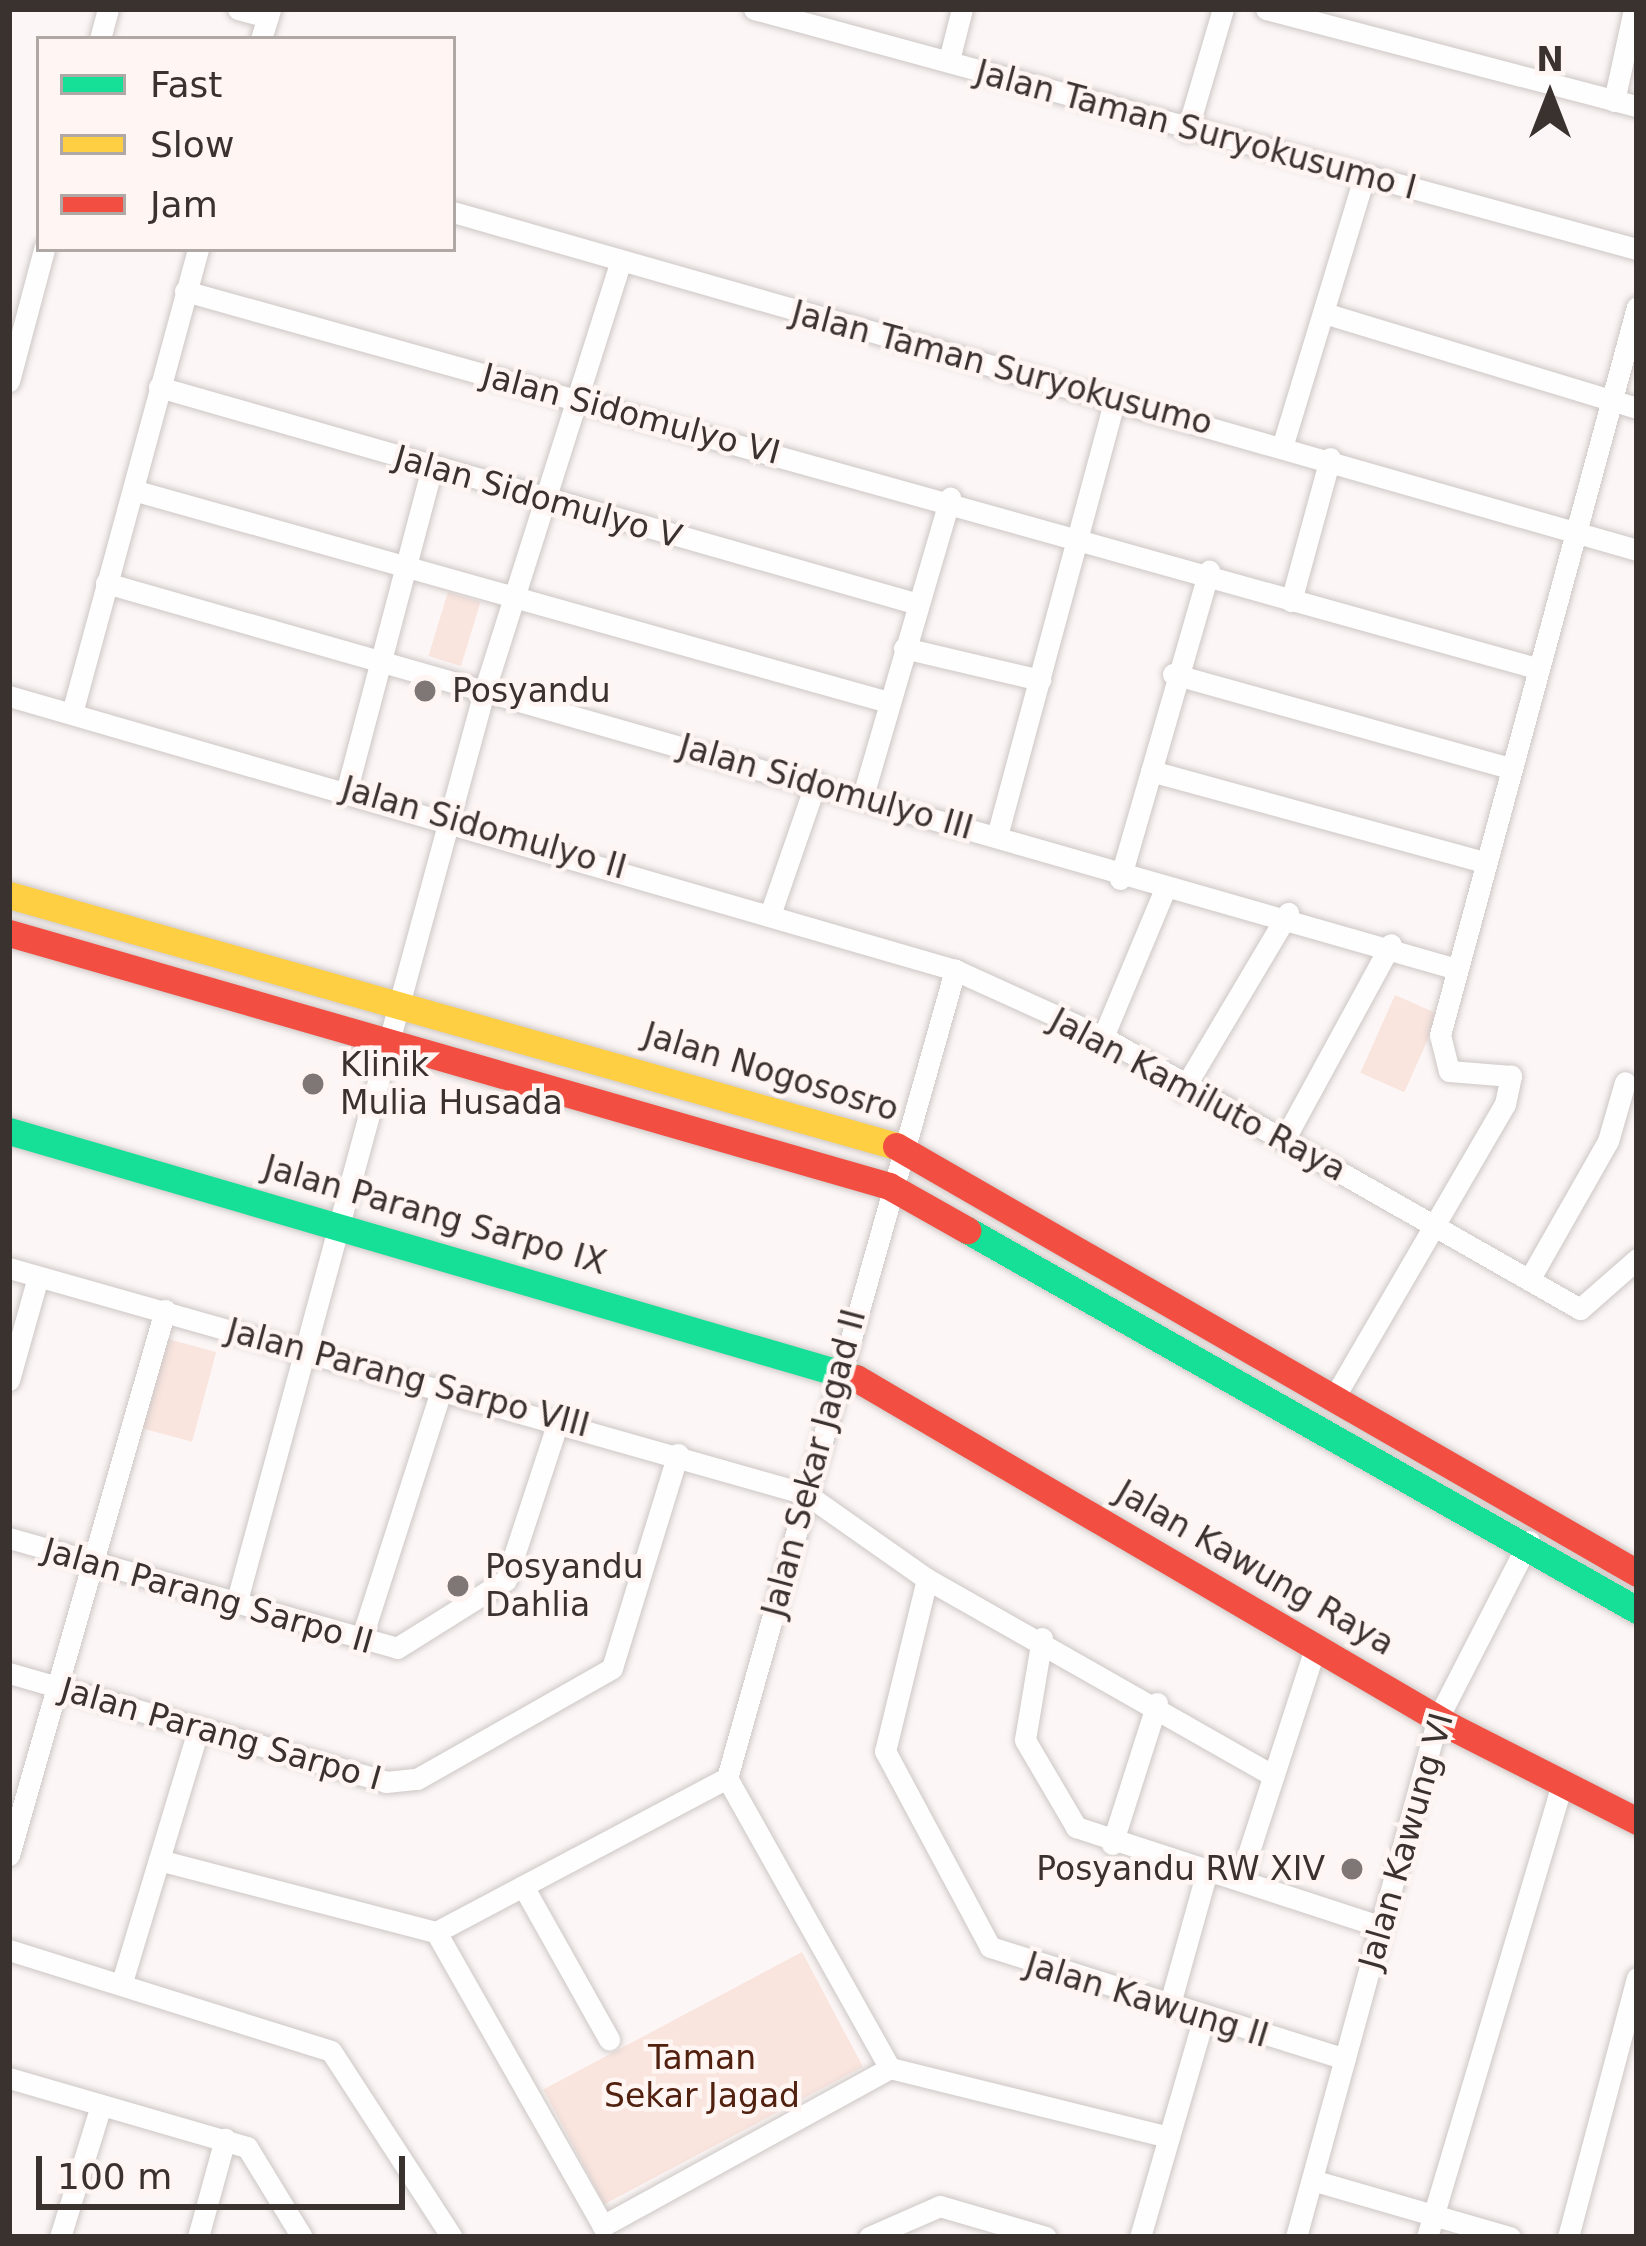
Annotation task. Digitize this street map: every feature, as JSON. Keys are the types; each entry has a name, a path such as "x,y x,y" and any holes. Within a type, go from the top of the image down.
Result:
{"street":[{"path":"238,9 266,22"},
{"name":"Jalan Taman Suryokusumo I","path":"754,9 1637,249"},
{"path":"949,60 962,9"},
{"path":"1187,130 1223,9"},
{"path":"1266,9 1637,106"},
{"path":"1356,33 1362,9"},
{"path":"1614,101 1632,9"},
{"path":"1283,444 1364,178"},
{"name":"Jalan Taman Suryokusumo","path":"456,213 1283,444 1637,550"},
{"path":"9,381 43,252"},
{"path":"72,713 197,252"},
{"path":"236,1604 309,1351 337,1224 397,999 454,824 484,692 620,262"},
{"name":"Jalan Sidomulyo VI","path":"185,291 1078,532 1291,601 1536,668"},
{"path":"1335,1396 1436,1224 1511,1076 1449,1071 1438,1053 1480,861 1579,532 1637,307"},
{"path":"1324,313 1637,408"},
{"name":"Jalan Sidomulyo V","path":"159,387 544,501 918,604"},
{"path":"998,836 1115,400"},
{"path":"1291,601 1330,458"},
{"path":"346,789 410,570 432,467"},
{"path":"133,490 888,702"},
{"path":"862,799 950,498"},
{"path":"1120,879 1173,674 1209,571"},
{"path":"106,583 382,660"},
{"path":"904,648 1040,680"},
{"name":"Jalan Sidomulyo III","path":"382,660 998,836 1120,879 1164,891 1189,885 1288,913 1453,968"},
{"path":"1173,674 1509,768"},
{"name":"Jalan Sidomulyo II","path":"9,696 346,789 454,824 772,909 955,970"},
{"path":"1151,771 1480,861"},
{"path":"772,909 816,782"},
{"path":"1103,1037 1164,891"},
{"name":"Jalan Nogososro","path":"9,895 397,999 900,1147 1637,1573"},
{"path":"1184,1090 1288,913"},
{"path":"9,933 387,1035 889,1186 1637,1610"},
{"path":"1284,1140 1390,944"},
{"path":"900,1147 955,970"},
{"name":"Jalan Kamiluto Raya","path":"955,970 1103,1037 1184,1090 1436,1224 1580,1309 1599,1302 1637,1259"},
{"path":"1529,1280 1608,1141 1625,1082"},
{"name":"Jalan Parang Sarpo IX","path":"9,1131 841,1369"},
{"name":"Jalan Sekar Jagad II","path":"727,1778 900,1147"},
{"name":"Jalan Parang Sarpo VIII","path":"9,1268 559,1419 806,1494 927,1579 1157,1703 1268,1773"},
{"path":"9,1379 38,1277"},
{"path":"9,1855 15,1812 57,1687 165,1310"},
{"name":"Jalan Kawung Raya","path":"841,1369 1438,1718 1637,1821"},
{"path":"361,1640 442,1387"},
{"name":"Jalan Parang Sarpo II","path":"9,1538 361,1640 403,1646 506,1580 559,1419"},
{"name":"Jalan Parang Sarpo I","path":"9,1673 400,1784 604,1674 678,1454"},
{"name":"Jalan Kawung VI","path":"1296,2237 1438,1718 1540,1518"},
{"name":"Jalan Kawung II","path":"927,1579 885,1751 976,1931 1003,1957 1171,2000 1204,2017 1345,2059"},
{"path":"1042,1638 1025,1740 1076,1827 1206,1875 1240,1880 1378,1926"},
{"path":"1240,1880 1268,1773 1316,1645"},
{"path":"1112,1844 1157,1703"},
{"path":"122,1982 198,1730"},
{"path":"159,1860 436,1932 727,1778 890,2068"},
{"path":"1430,2227 1563,1782"},
{"path":"1171,2000 1206,1875"},
{"path":"523,1886 608,2039"},
{"path":"436,1932 601,2231 890,2068 1169,2137"},
{"path":"9,1950 332,2051 452,2237"},
{"path":"1568,2237 1637,1978"},
{"path":"1140,2237 1204,2017"},
{"path":"9,2078 247,2147 302,2237"},
{"path":"60,2237 101,2105"},
{"path":"198,2237 225,2139"},
{"path":"1312,2180 1430,2227 1510,2237"},
{"path":"868,2237 940,2206 1046,2237"}],"green space":[{"path":"448,592 481,602 461,666 428,656"},
{"path":"1395,995 1439,1015 1404,1092 1360,1073"},
{"path":"164,1338 216,1352 192,1442 140,1428"},
{"name":"Taman Sekar Jagad","path":"802,1952 863,2067 604,2204 543,2090"}],"traffic: fast":[{"path":"9,1131 856,1378"},
{"path":"967,1230 1637,1610"}],"traffic: slow":[{"path":"9,895 896,1146"}],"traffic: jam":[{"path":"9,933 889,1186 967,1230"},
{"path":"896,1146 1637,1573"},
{"path":"856,1378 1452,1727 1637,1821"}],"place":[{"name":"Posyandu","path":"425,691"},
{"name":"Klinik Mulia Husada","path":"313,1084"},
{"name":"Posyandu Dahlia","path":"458,1586"},
{"name":"Posyandu RW XIV","path":"1352,1869"}]}
